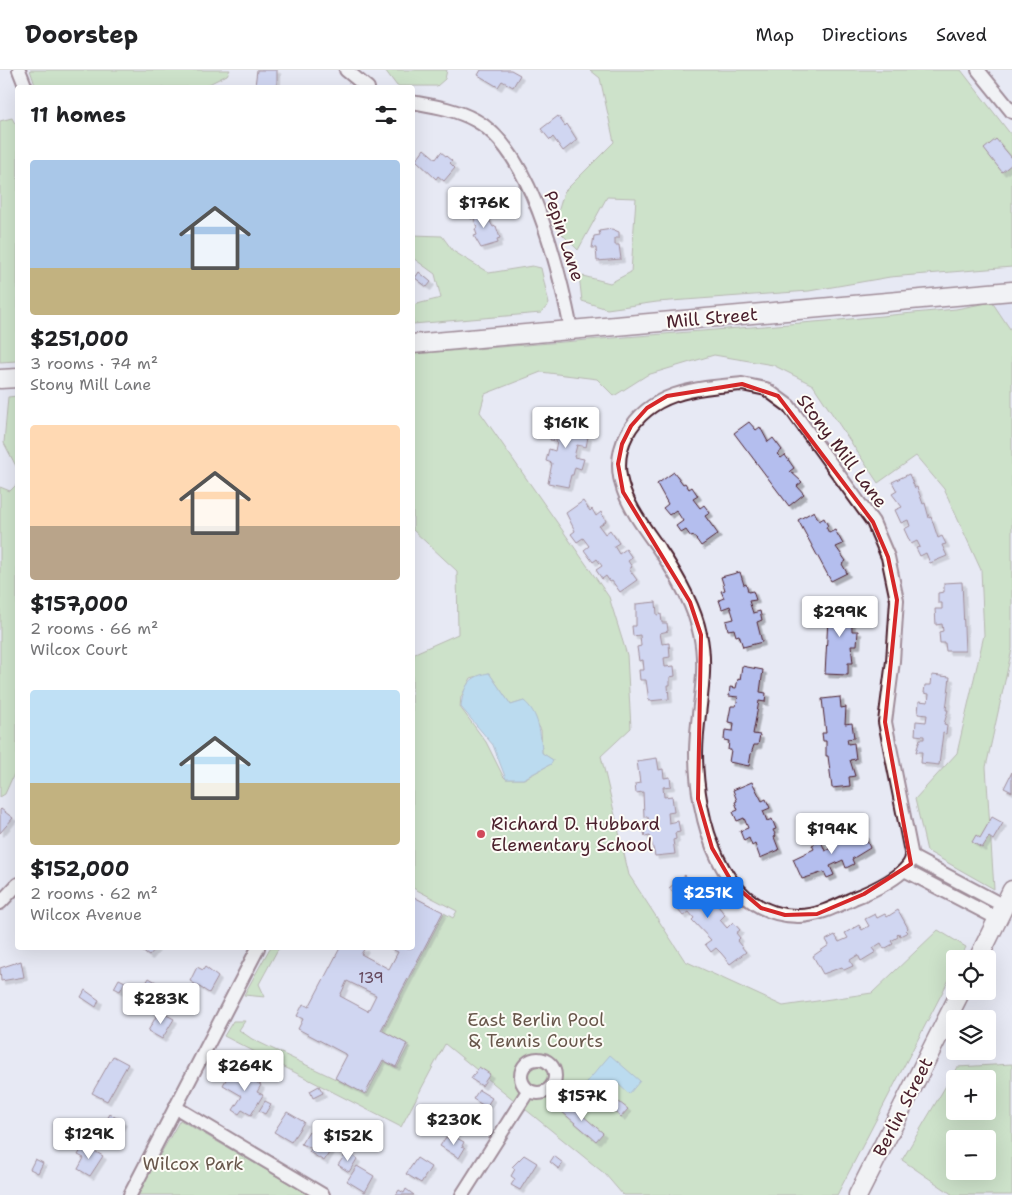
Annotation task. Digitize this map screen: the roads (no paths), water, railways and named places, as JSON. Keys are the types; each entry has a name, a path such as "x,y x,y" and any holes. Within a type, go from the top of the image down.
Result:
{"main road":[{"name":"Mill Street","path":"415,344 571,329 868,306 1012,291"},
{"path":"0,379 15,378"},
{"path":"982,950 1012,890"},
{"name":"Berlin Street","path":"858,1195 956,1000"}],"street":[{"path":"19,70 25,85"},
{"path":"346,70 364,85"},
{"path":"978,70 1012,112"},
{"name":"Pepin Lane","path":"415,103 441,107 476,120 509,150 528,184 549,244 563,285 571,329"},
{"name":"Stony Mill Lane","path":"906,871 864,894 817,914 786,915 761,908 733,884 712,848 698,798 696,752 703,691 701,635 690,602 660,550 638,520 623,492 618,464 622,444 631,426 646,408 667,396 706,387 742,384 766,389 778,396 789,406 873,522 888,557 897,600 893,661 885,722 912,857"},
{"path":"912,857 1001,913 906,871 911,864 912,857"},
{"path":"0,904 15,887"},
{"path":"130,1195 257,950"},
{"path":"462,1195 528,1090"},
{"path":"176,1107 322,1195"}],"water":[{"path":"489,673 511,705 524,701 529,706 538,725 542,753 553,760 551,764 523,779 506,779 493,745 461,707 463,694 468,684 476,677"},
{"path":"610,1055 640,1081 629,1094 616,1082 597,1103 581,1089"}],"place":[{"name":"Richard D. Hubbard Elementary School","path":"481,834"}],"park label":[{"name":"East Berlin Pool & Tennis Courts","path":"536,1030"},
{"name":"Wilcox Park","path":"193,1164"}]}
